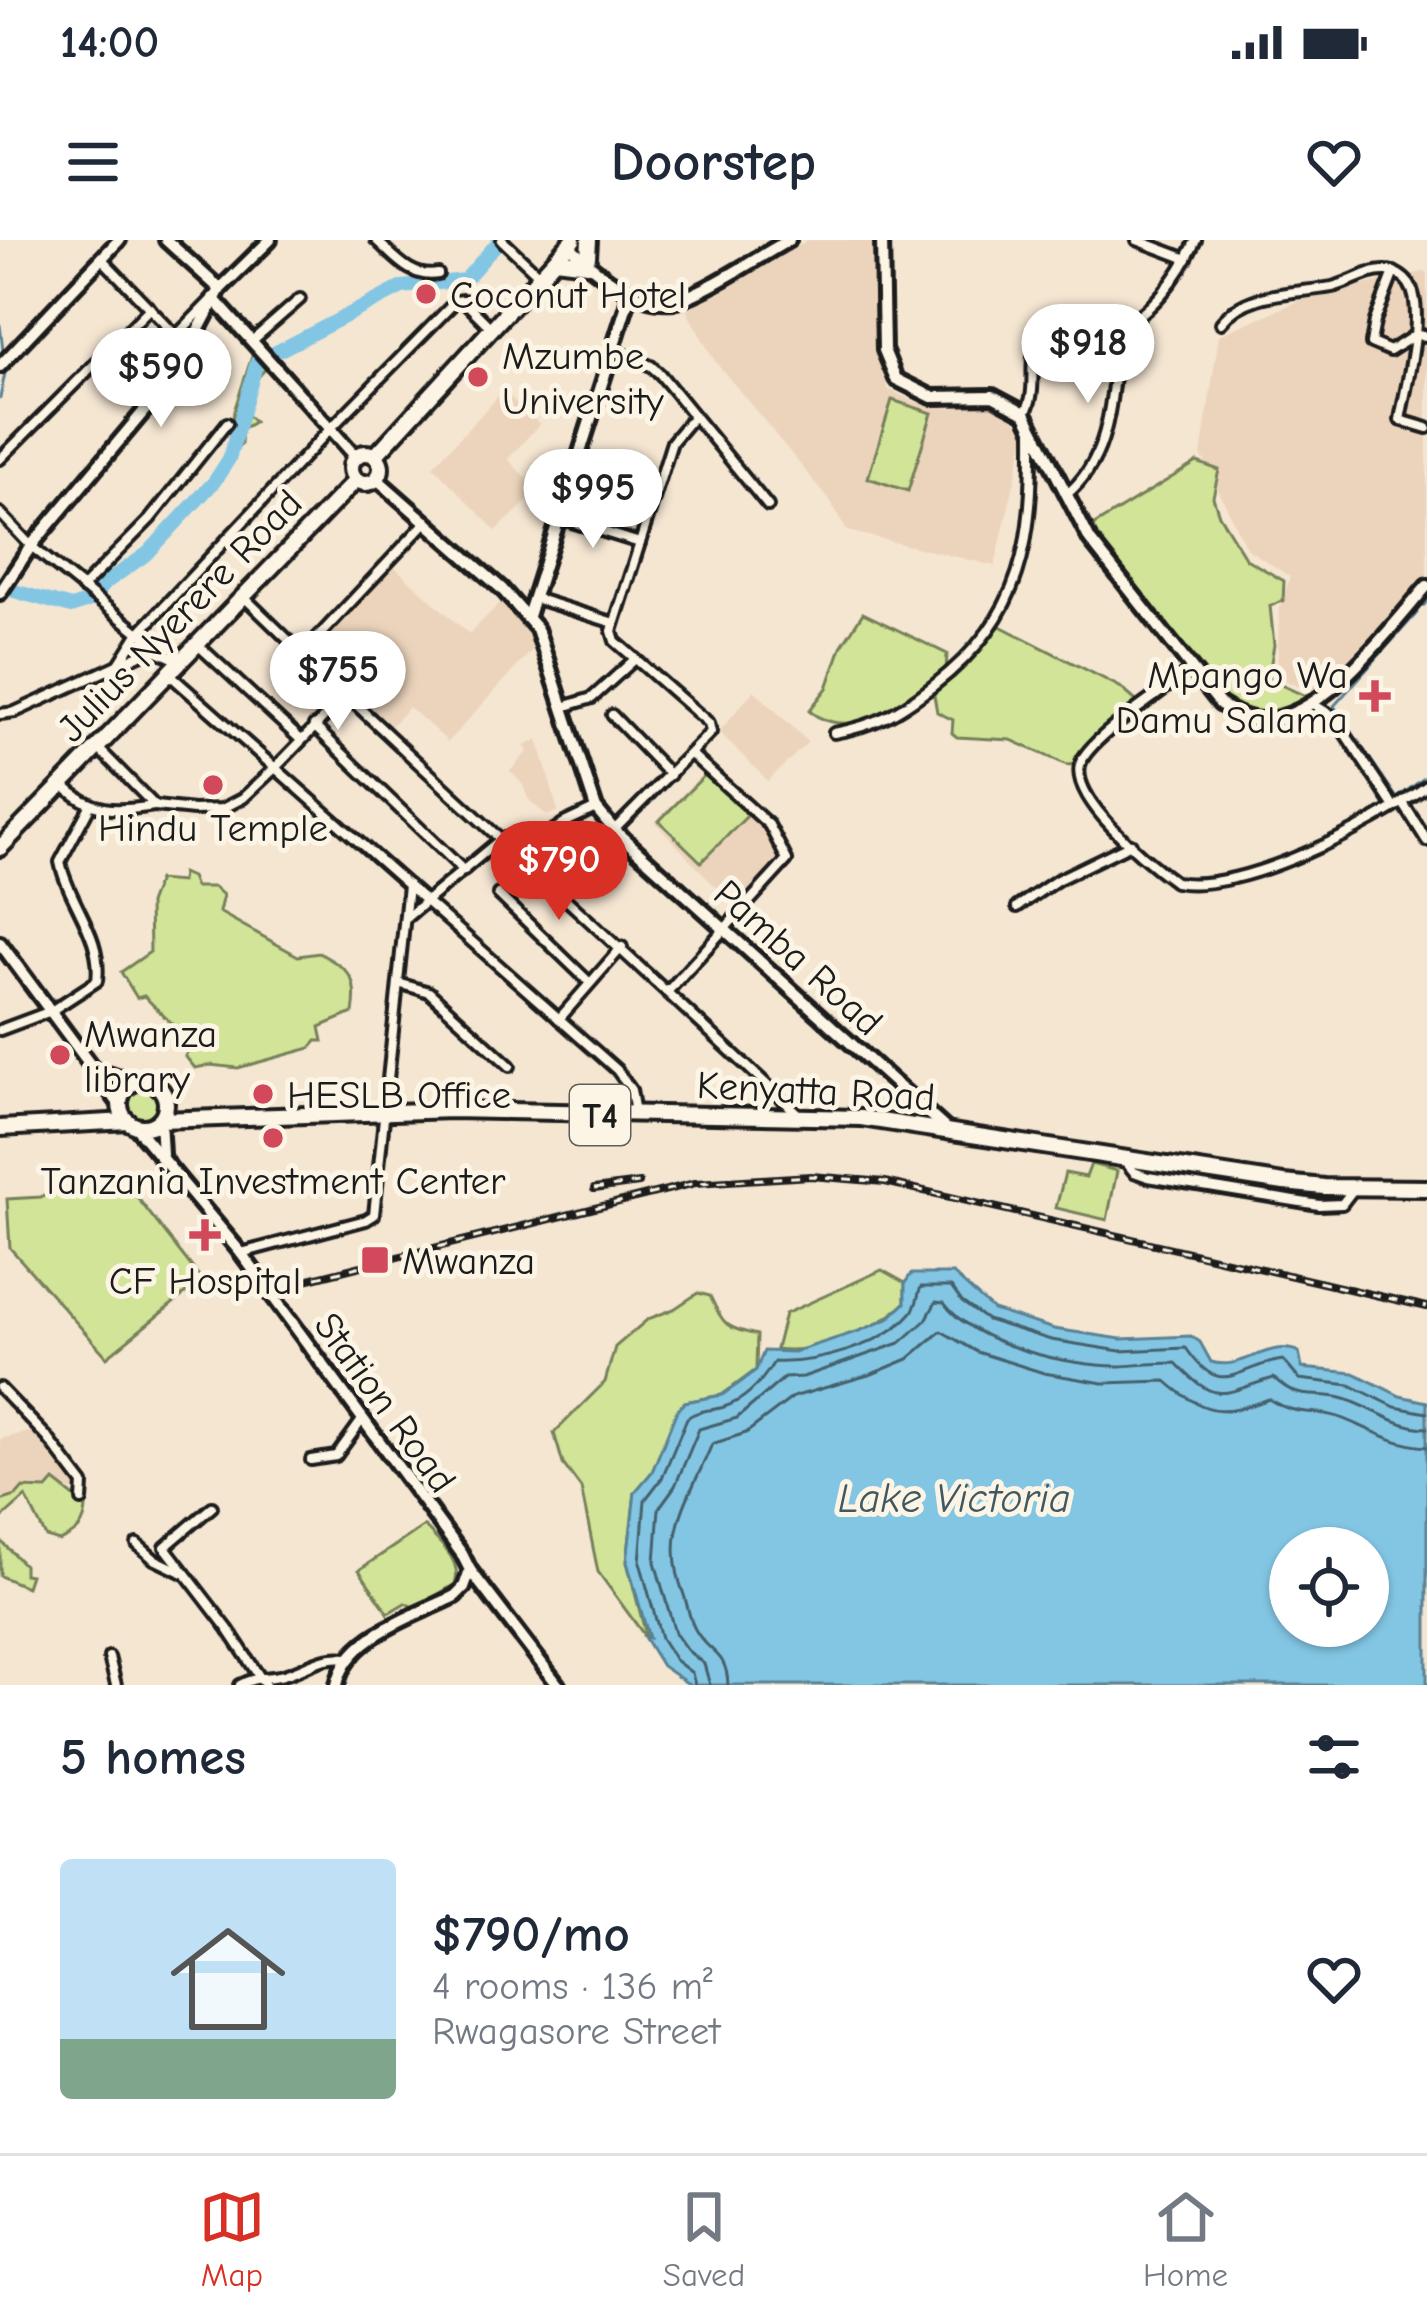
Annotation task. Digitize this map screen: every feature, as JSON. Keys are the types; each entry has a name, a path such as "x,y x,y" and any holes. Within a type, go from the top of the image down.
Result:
{"highway":[{"path":"555,260 588,261 589,240"},
{"path":"375,456 573,242"},
{"path":"356,457 375,456 381,463 377,479"},
{"name":"Julius Nyerere Road","path":"356,457 351,469 356,480 364,484 377,479"},
{"name":"Julius Nyerere Road","path":"0,848 356,480"},
{"path":"131,1123 124,1095 157,1086 165,1098 197,1118"},
{"name":"T4","path":"75,1123 103,1114 124,1095"},
{"path":"160,1120 165,1098"},
{"name":"Kenyatta Road","path":"160,1120 383,1110 877,1119 1284,1183 1427,1188"},
{"name":"T4","path":"0,1128 75,1123 148,1126 160,1120"}],"main road":[{"path":"0,366 118,240"},
{"path":"3,589 31,546 155,401 216,294 271,240"},
{"path":"573,242 604,276 631,292 663,301 681,299 789,240"},
{"path":"882,240 884,350 896,379 932,398 993,396 1029,417 1090,540 1220,704 1251,719 1287,716 1313,704 1427,586"},
{"path":"169,241 356,457"},
{"path":"528,616 631,292"},
{"name":"Pamba Road","path":"377,479 528,616 546,649 596,808 614,830 948,1130"},
{"path":"0,943 97,1070 124,1095"},
{"path":"97,1070 124,1095"},
{"path":"160,1120 162,1157"},
{"name":"Station Road","path":"131,1123 241,1253 558,1685"},
{"path":"337,1685 347,1658 366,1642 455,1596 470,1570"}],"street":[{"path":"376,240 412,272 438,274"},
{"path":"502,240 541,277"},
{"path":"1137,240 1187,259"},
{"path":"834,733 880,723 897,712 953,670 1000,617 1023,560 1037,341 1121,326 1150,305 1187,259 1196,240"},
{"path":"102,259 188,348"},
{"path":"1394,272 1370,341 1390,351 1415,335 1427,336"},
{"path":"1220,323 1234,308 1277,294 1394,272 1414,292 1415,335 1400,421 1427,428"},
{"path":"176,335 216,294"},
{"path":"256,344 300,299"},
{"path":"119,664 138,634 456,301 463,300 493,330"},
{"path":"0,459 150,308"},
{"path":"1065,496 1088,476 1106,436 1121,326"},
{"path":"614,350 651,366 768,506"},
{"path":"614,830 711,732 711,727 615,641 614,623 672,442 694,417"},
{"path":"83,590 150,519 226,423"},
{"path":"0,513 83,590 182,662"},
{"path":"559,518 640,543"},
{"path":"302,654 427,521"},
{"path":"244,598 799,1115"},
{"path":"534,598 614,623"},
{"path":"198,645 301,740"},
{"path":"0,714 15,712 159,649"},
{"path":"562,707 592,698 634,659"},
{"path":"1191,669 1100,740 1081,762 1079,777 1089,798 1174,882 1246,873 1297,856 1427,786"},
{"path":"169,675 626,1079 635,1115"},
{"path":"62,784 90,806 110,809 222,808 243,798 345,695"},
{"path":"1313,704 1337,721 1427,841"},
{"path":"612,715 670,775"},
{"path":"314,726 464,871"},
{"path":"98,747 155,806"},
{"path":"668,991 787,858 769,825 692,754"},
{"path":"0,1030 51,1011 93,985 98,976 96,945 64,882 60,862 90,806"},
{"path":"519,854 596,808"},
{"path":"405,917 502,838"},
{"path":"1017,907 1057,880 1131,844"},
{"path":"241,1253 374,1215 408,885"},
{"path":"498,895 590,983"},
{"path":"559,1019 622,947"},
{"path":"398,983 429,992 510,1066"},
{"path":"0,1388 83,1484 82,1500"},
{"path":"311,1460 336,1456 363,1418"},
{"path":"171,1563 167,1541 212,1508"},
{"path":"137,1544 186,1575 262,1680"},
{"path":"239,1685 283,1675 329,1656 347,1658"},
{"path":"109,1657 116,1685"}],"shaded area":[{"path":"809,240 874,240 877,357 888,389 916,402 952,408 979,403 1008,412 1026,432 995,566 847,531 830,501 714,360 686,310"},
{"path":"1427,271 1427,575 1316,694 1277,677 1279,611 1290,577 1246,548 1201,454 1219,335 1308,297"},
{"path":"503,391 540,424 508,459 538,491 496,531 433,466"},
{"path":"389,562 469,634 503,600 528,623 536,646 448,742 409,707 385,732 302,654"},
{"path":"754,690 808,742 768,781 719,732"},
{"path":"538,739 558,811 547,816 528,799 510,771 528,751 524,746"},
{"path":"706,770 773,837 785,859 737,910 655,822"},
{"path":"33,1431 80,1485 79,1490 31,1486 1,1504 0,1439"}],"green space":[{"path":"253,353 267,367 252,384 246,414 254,422 242,429 241,445 236,448 230,441 234,411"},
{"path":"892,400 932,413 908,491 868,478"},
{"path":"1197,462 1219,470 1213,497 1246,559 1284,581 1283,601 1270,606 1274,645 1268,679 1312,699 1289,710 1249,712 1206,684 1162,632 1091,527"},
{"path":"863,613 947,654 946,670 880,715 844,723 827,720 809,711 827,688 841,647"},
{"path":"1000,626 1120,687 1142,706 1088,748 1077,764 1067,765 1011,740 957,737 952,733 953,720 937,712 933,690"},
{"path":"705,775 749,814 701,862 659,821"},
{"path":"182,873 191,877 195,887 214,887 223,895 219,912 298,956 319,953 338,965 353,983 353,1013 320,1027 323,1041 311,1048 238,1068 195,1068 185,1056 192,1044 144,996 137,998 121,972 150,952 149,904 158,880 181,882"},
{"path":"142,1088 153,1092 157,1103 153,1114 142,1118 131,1114 127,1103 131,1092"},
{"path":"1091,1164 1117,1171 1107,1220 1056,1208 1065,1173 1086,1177"},
{"path":"122,1178 202,1280 107,1357 10,1248 7,1199 41,1197 57,1185"},
{"path":"882,1270 905,1283 905,1303 893,1313 827,1344 776,1349 785,1314"},
{"path":"698,1293 710,1296 727,1324 757,1335 756,1370 722,1395 685,1402 652,1472 635,1492 627,1562 647,1639 598,1572 581,1488 563,1464 554,1433 605,1382 615,1347 648,1319"},
{"path":"54,1481 86,1506 75,1532 59,1541 46,1537 26,1497 0,1520 0,1501 23,1488 47,1489"},
{"path":"424,1526 453,1560 455,1584 415,1608 405,1603 388,1613 359,1570"},
{"path":"0,1540 24,1565 24,1574 30,1575 26,1587 0,1576"}],"water":[{"name":"Lake Victoria","path":"911,1274 953,1274 993,1310 1054,1329 1121,1339 1191,1336 1211,1362 1223,1364 1288,1349 1299,1352 1302,1368 1354,1373 1400,1396 1427,1402 1427,1685 690,1685 662,1666 644,1637 649,1638 627,1562 635,1492 652,1472 677,1410 685,1402 722,1395 756,1370 764,1351 794,1352 859,1331 888,1319 905,1303 905,1283"}],"waterway":[{"path":"0,587 71,607 91,600 104,584 148,553 214,482 229,459 257,362 402,287 465,280 500,240"},
{"path":"0,325 4,358"},
{"path":"0,398 6,368"},
{"path":"1424,605 1427,601"},
{"path":"1417,613 1334,706 1397,798 1427,776"}],"railway":[{"path":"281,1286 695,1183 811,1176 885,1182 1427,1307"},
{"path":"594,1189 639,1183"}],"place":[{"name":"Coconut Hotel","path":"426,294"},
{"name":"Mzumbe University","path":"478,377"},
{"name":"Mpango Wa Damu Salama","path":"1375,696"},
{"name":"Hindu Temple","path":"213,785"},
{"name":"Mwanza library","path":"60,1055"},
{"name":"HESLB Office","path":"263,1094"},
{"name":"Tanzania Investment Center","path":"273,1138"},
{"name":"CF Hospital","path":"205,1235"},
{"name":"Mwanza","path":"375,1260"}]}
